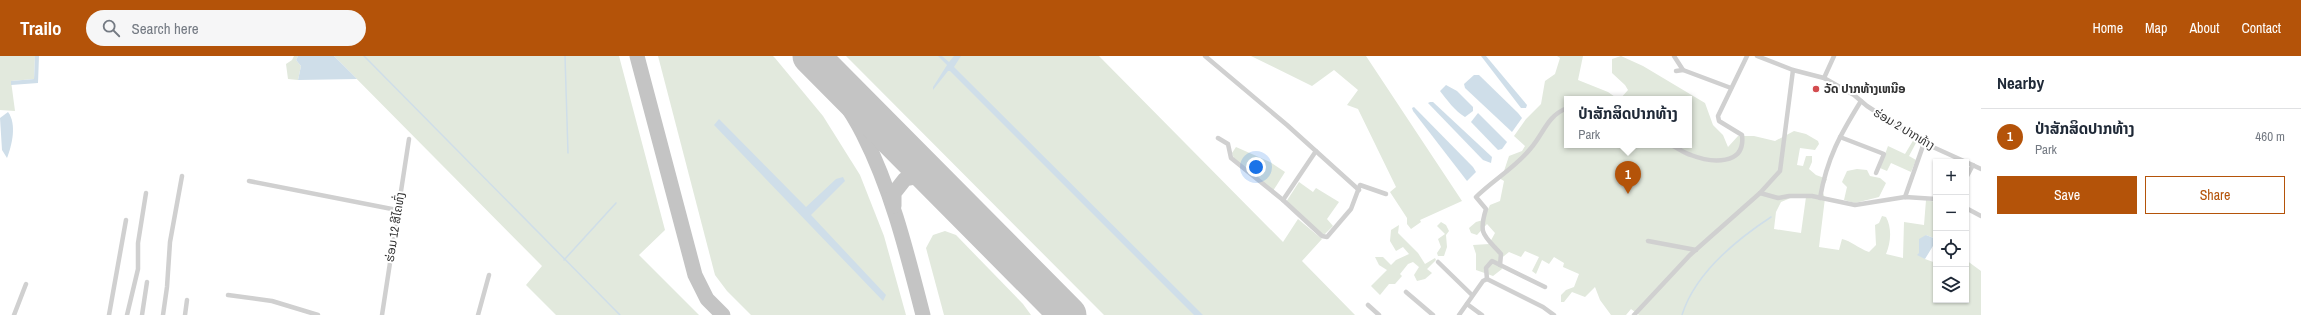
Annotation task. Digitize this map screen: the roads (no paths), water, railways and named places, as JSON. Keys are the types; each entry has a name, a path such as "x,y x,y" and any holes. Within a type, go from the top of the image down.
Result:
{"street":[{"path":"1205,56 1359,190"},
{"path":"1674,56 1683,70"},
{"path":"1677,148 1692,156 1720,161 1728,161 1738,154 1742,146 1742,135 1723,124 1719,120 1718,116 1747,56"},
{"name":"ຮ່ອມ 2 ປາກທ້າງ","path":"1757,56 1793,70 1824,78 1924,143 1953,159"},
{"path":"1824,78 1834,56"},
{"path":"1676,71 1683,70 1731,88"},
{"path":"1634,315 1696,250 1760,192 1780,171 1793,70"},
{"path":"1820,198 1824,175 1832,152 1861,101"},
{"path":"1500,265 1501,254 1483,233 1481,226 1486,209 1476,197 1530,150 1544,125 1560,110 1564,109"},
{"path":"1840,137 1884,154 1876,173"},
{"path":"1218,138 1228,144 1231,158 1241,168 1283,200 1322,236 1327,237 1351,209 1360,185 1386,194"},
{"name":"ຮ່ອມ 12 ສີໄຄທົ່ງ","path":"382,315 409,139"},
{"path":"1905,197 1924,143"},
{"path":"1283,200 1316,151"},
{"name":"ຮ່ອມ 2 ປາກທ້າງ","path":"1969,163 1981,169"},
{"path":"1969,172 1973,165"},
{"path":"163,315 167,287 170,242 182,176"},
{"path":"249,181 397,210"},
{"path":"1760,192 1778,198 1789,196 1812,196 1855,205 1905,197 1933,199"},
{"path":"127,315 138,269 138,244 146,193"},
{"path":"1969,210 1981,216"},
{"path":"109,315 126,220"},
{"path":"1648,241 1696,250"},
{"path":"1459,315 1472,295 1487,279 1486,268 1489,262 1492,261 1545,287"},
{"path":"1438,262 1472,295"},
{"path":"478,315 488,275"},
{"path":"1487,279 1543,307 1554,315"},
{"path":"142,315 147,282"},
{"path":"14,315 26,284"},
{"path":"1406,292 1432,315"},
{"path":"228,294 272,301 318,315"},
{"path":"185,315 188,300"},
{"path":"1467,304 1482,315"},
{"path":"1368,305 1379,315"}],"waterway":[{"path":"364,56 620,315"},
{"path":"565,56 568,153"},
{"path":"564,260 616,203"},
{"path":"1682,315 1696,285 1718,259 1744,236 1771,217"}],"place":[{"name":"ວັດ ປາກທ້າງເຫນືອ","path":"1816,89"},
{"name":"ປ່າສັກສິດປາກທ້າງ","path":"1628,194"}]}
